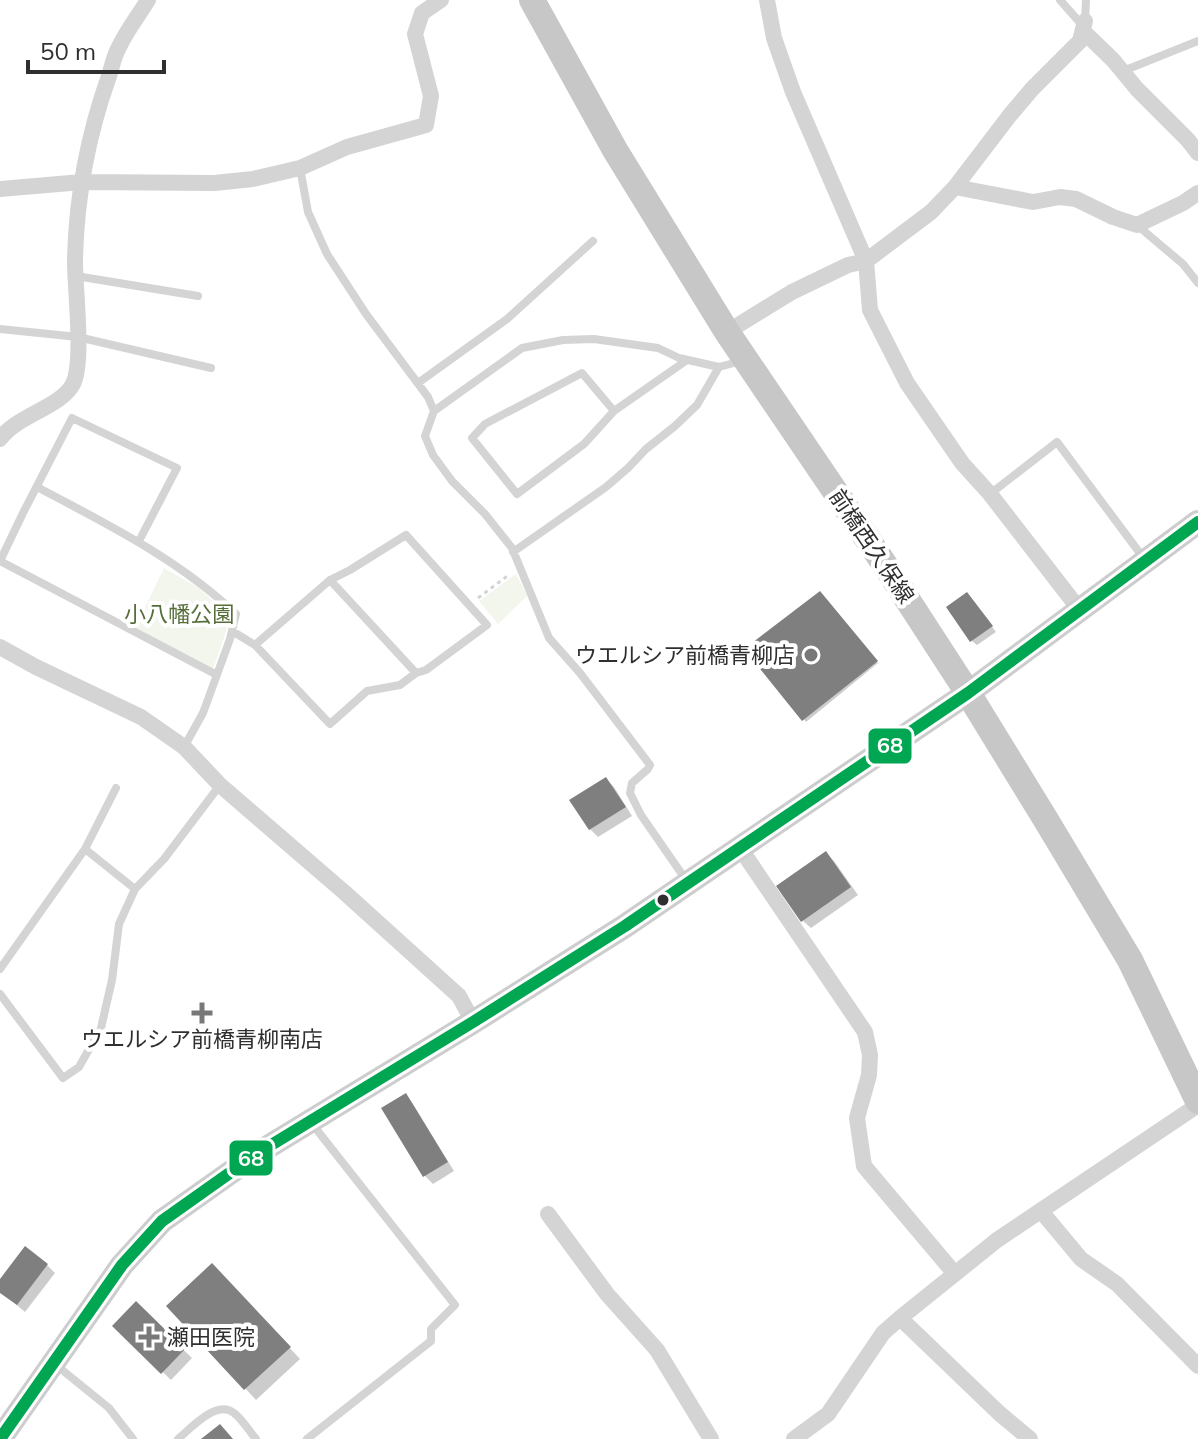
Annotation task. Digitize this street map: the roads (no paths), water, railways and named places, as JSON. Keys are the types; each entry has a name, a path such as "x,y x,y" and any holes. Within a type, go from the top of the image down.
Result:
{"main road":[{"name":"前橋西久保線","path":"532,0 615,150 727,332 968,693 1130,960 1198,1103"},
{"path":"0,1439 122,1265 162,1221 258,1153 625,926 968,693 1145,561 1196,529"}],"street":[{"path":"0,439 25,417 65,394 73,383 78,357 75,260 82,182 99,104 118,47 148,0"},
{"path":"0,189 82,182 214,183 253,179 300,168 347,147 426,125 431,96 415,34 422,13 441,0"},
{"path":"767,0 774,38 793,92 866,261 870,310 907,383 962,463 990,494 1079,609"},
{"path":"727,332 792,292 848,265 866,261 931,212 955,187 1032,89 1080,41 1084,26"},
{"path":"1084,26 1137,89 1198,153"},
{"path":"955,187 1033,202 1060,197 1076,199 1137,225 1198,193"},
{"path":"0,647 141,717 184,747 220,785 459,996 473,1022"},
{"path":"740,848 865,1032 870,1055 869,1075 857,1118 864,1166 955,1274"},
{"path":"794,1439 828,1414 883,1333 900,1318 997,1240 1198,1103"},
{"path":"1041,1211 1081,1259 1117,1284 1198,1366"},
{"path":"548,1214 607,1294 657,1350 711,1439"},
{"path":"900,1318 1030,1439"}],"lane":[{"path":"1060,0 1084,26"},
{"path":"1084,26 1086,0"},
{"path":"1122,71 1198,41"},
{"path":"300,168 308,212 327,254 366,314 428,397 434,411"},
{"path":"1137,225 1183,264 1198,283"},
{"path":"418,383 507,319 593,241"},
{"path":"76,276 198,296"},
{"path":"0,329 78,337 211,368"},
{"path":"688,883 641,815 630,793 632,783 650,765 580,673 549,638 513,552 485,514 452,481 433,455 425,436 434,411 522,348 563,340 594,339 658,348 687,360 719,367 746,360"},
{"path":"614,411 582,373 485,424 472,438 517,494 584,444 614,411 687,360"},
{"path":"513,552 628,468 697,405 719,367"},
{"path":"139,541 177,468 72,418 0,561 217,675"},
{"path":"990,494 1057,442 1145,561"},
{"path":"37,487 139,541 200,582 236,614 203,713 184,747"},
{"path":"232,631 255,645 330,724 367,691 400,685 426,670 487,625 406,535 330,580 255,645"},
{"path":"330,580 416,673"},
{"path":"0,994 63,1078 79,1067 101,1028 112,980 119,924 135,889 164,859 220,785"},
{"path":"0,969 85,849 116,788"},
{"path":"85,849 135,889"},
{"path":"307,1439 431,1341 431,1329 455,1305 310,1121"},
{"path":"53,1363 109,1408 133,1439"},
{"path":"178,1439 215,1410 226,1408 235,1413 256,1439"}],"place":[{"name":"ウエルシア前橋青柳店","path":"811,655"},
{"name":"ウエルシア前橋青柳南店","path":"202,1013"},
{"name":"瀬田医院","path":"149,1337"}],"park label":[{"name":"小八幡公園","path":"179,614"}]}
